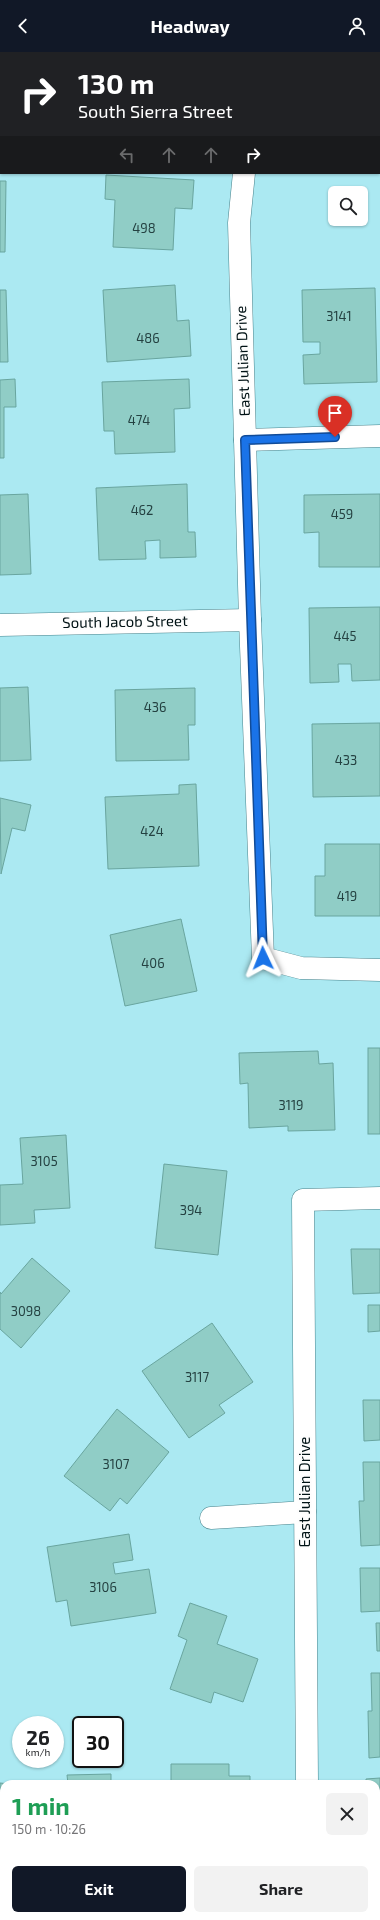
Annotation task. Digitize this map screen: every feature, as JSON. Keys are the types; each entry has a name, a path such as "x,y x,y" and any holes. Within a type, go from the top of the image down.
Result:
{"street":[{"name":"East Julian Drive","path":"244,174 239,223 250,620 263,958 301,968 380,970"},
{"path":"245,440 380,436"},
{"name":"South Jacob Street","path":"0,625 250,620"},
{"name":"East Julian Drive","path":"308,1780 303,1200 380,1198"},
{"path":"211,1518 305,1512"}],"building":[{"path":"106,175 194,180 192,209 175,208 173,250 113,247 115,200 105,199"},
{"path":"0,181 6,181 5,252 0,252"},
{"path":"175,285 177,321 189,320 191,356 107,362 103,290"},
{"path":"375,288 377,382 304,384 303,355 320,354 320,342 303,342 302,290"},
{"path":"0,290 6,290 8,362 0,362"},
{"path":"15,379 16,407 4,407 4,458 0,458 0,380"},
{"path":"189,379 190,408 174,409 175,452 115,454 114,431 104,431 102,382"},
{"path":"187,484 188,532 195,532 196,557 160,558 160,540 145,541 146,559 99,560 96,488"},
{"path":"28,494 31,574 0,575 0,495"},
{"path":"380,494 380,567 319,567 319,532 304,533 304,495"},
{"path":"380,607 380,680 352,681 351,664 338,664 339,682 310,683 309,608"},
{"path":"28,687 31,760 0,761 0,688"},
{"path":"195,688 195,725 188,725 189,760 116,761 115,690"},
{"path":"380,723 380,796 313,797 312,724"},
{"path":"196,784 199,866 108,869 105,797 179,794 179,785"},
{"path":"0,798 31,805 25,831 12,828 1,874"},
{"path":"325,844 380,844 380,916 315,916 315,876 325,876"},
{"path":"181,919 197,991 125,1006 110,935"},
{"path":"368,1048 380,1048 380,1134 368,1134"},
{"path":"318,1051 319,1064 333,1063 335,1130 288,1131 288,1126 249,1128 248,1083 240,1084 239,1053"},
{"path":"66,1135 70,1208 34,1210 35,1223 0,1225 0,1185 23,1184 20,1138"},
{"path":"164,1164 227,1171 218,1255 155,1248"},
{"path":"351,1249 380,1249 380,1293 353,1294"},
{"path":"32,1258 70,1291 21,1348 0,1329 0,1292 1,1294"},
{"path":"368,1305 380,1305 380,1331 368,1332"},
{"path":"212,1323 253,1382 219,1405 225,1413 189,1438 142,1371"},
{"path":"363,1400 380,1400 380,1440 364,1441"},
{"path":"117,1409 169,1452 127,1504 120,1498 110,1511 64,1476"},
{"path":"363,1462 380,1462 380,1545 361,1546 359,1501 364,1501"},
{"path":"129,1534 133,1560 113,1563 115,1574 149,1569 156,1613 71,1626 67,1600 56,1602 47,1547"},
{"path":"360,1568 380,1568 380,1611 361,1612"},
{"path":"190,1603 227,1616 217,1644 258,1659 243,1702 214,1692 211,1703 170,1689 187,1640 178,1636"},
{"path":"376,1623 380,1623 380,1651 377,1651"},
{"path":"371,1673 380,1673 380,1757 369,1758 368,1711 372,1711"},
{"path":"171,1764 229,1764 229,1776 250,1776 250,1780 171,1780"},
{"path":"111,1774 111,1780 68,1780 67,1775"},
{"path":"380,1778 380,1780 366,1780"}],"route":[{"path":"263,958 250,620 245,440 335,437"}]}
